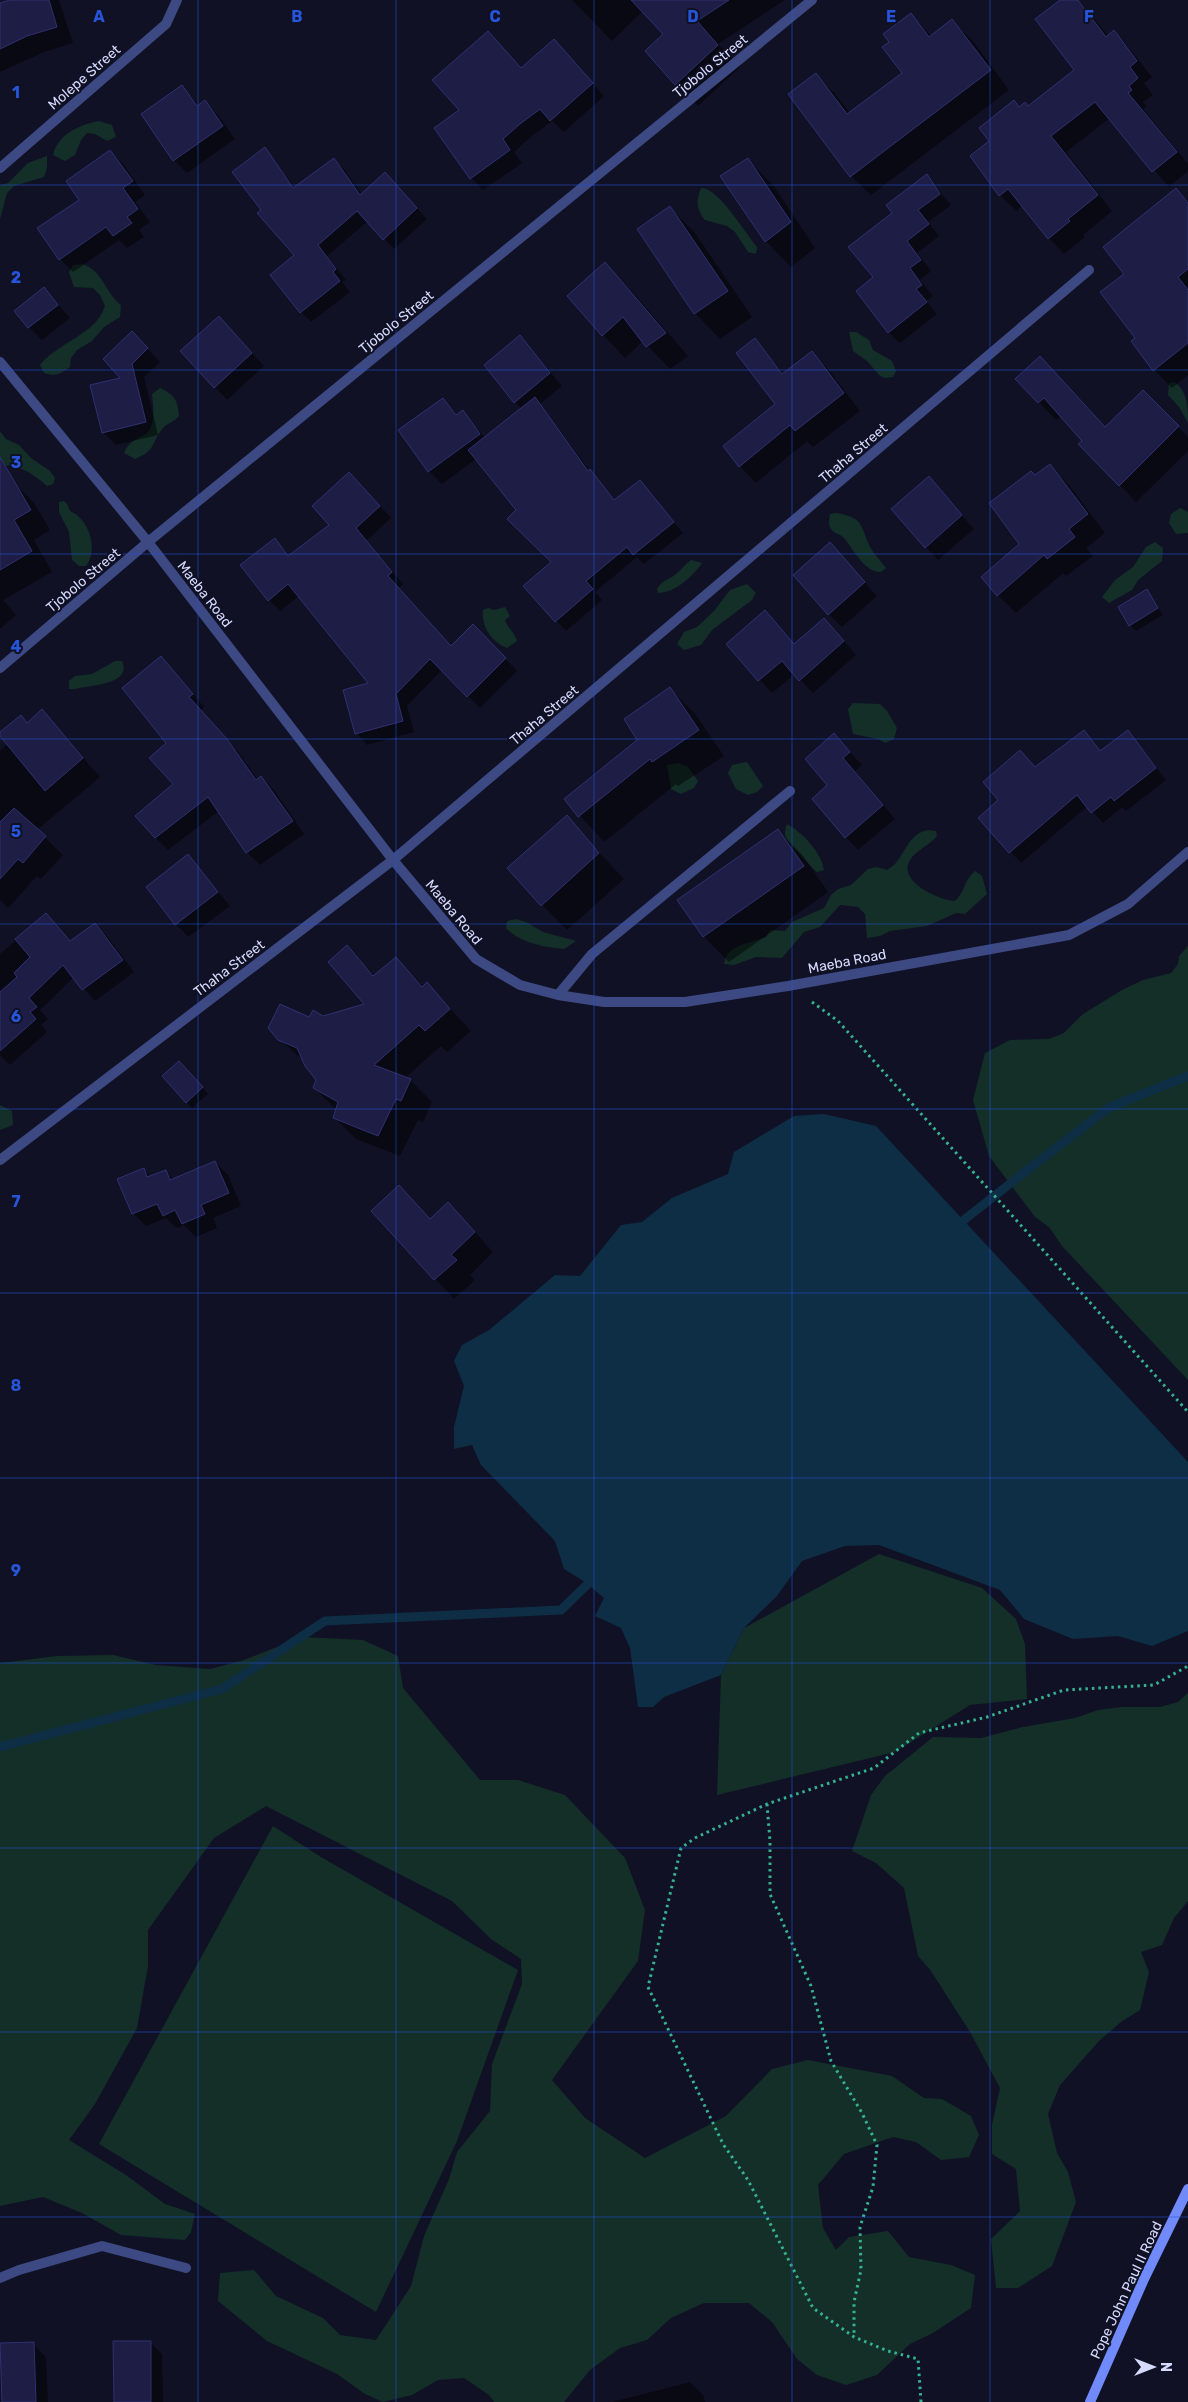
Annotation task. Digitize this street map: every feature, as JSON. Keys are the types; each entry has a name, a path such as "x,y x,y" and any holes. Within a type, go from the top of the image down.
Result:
{"main road":[{"name":"Pope John Paul II Road","path":"1090,2402 1144,2279 1188,2189"}],"street":[{"name":"Molepe Street","path":"0,168 166,24 177,0"},
{"name":"Tjobolo Street","path":"0,668 148,542 812,0"},
{"name":"Thaha Street","path":"0,1160 393,860 1089,270"},
{"name":"Maeba Road","path":"0,362 148,542 393,860 476,960 520,984 558,994 604,1002 685,1002 788,986 1069,935 1128,904 1188,852"},
{"path":"558,994 592,954 790,791"},
{"path":"0,2278 19,2270 102,2246 186,2268"}],"path":[{"path":"788,986 838,1021 1188,1412"},
{"path":"920,2402 918,2359 888,2351 854,2337 813,2308 748,2180 723,2144 648,1987 681,1848 695,1838 767,1804 874,1768 920,1733 987,1717 1064,1690 1154,1685 1188,1666"},
{"path":"767,1804 770,1841 770,1894 811,1986 831,2061 862,2113 877,2145 873,2187 860,2227 861,2270 854,2302 854,2337"}],"green space":[{"path":"99,121 112,125 116,137 107,141 95,134 87,133 81,140 75,155 65,161 53,155 59,141 64,136 84,125"},
{"path":"47,156 47,168 44,177 14,186 7,193 0,219 0,185 8,183 28,163"},
{"path":"701,188 715,195 731,212 757,247 756,254 748,252 735,232 727,226 705,220 698,205"},
{"path":"82,264 95,271 121,305 120,317 104,327 92,341 77,350 71,358 70,367 58,374 44,373 40,365 56,350 94,324 105,306 100,295 93,288 74,287 69,272 73,265"},
{"path":"849,332 856,332 869,340 873,350 892,361 896,371 893,377 885,378 880,376 867,361 853,351"},
{"path":"1175,382 1185,396 1188,423 1179,407 1168,395 1169,383"},
{"path":"160,388 174,398 178,406 179,416 163,428 147,453 135,459 124,453 130,444 144,435 151,427 153,422 152,394"},
{"path":"0,431 6,439 19,445 31,458 50,471 55,478 53,484 47,486 25,471 0,465"},
{"path":"64,501 70,511 77,515 87,527 90,535 92,551 86,566 79,566 72,560 69,532 59,512 59,502"},
{"path":"1180,508 1188,512 1188,533 1176,534 1169,523 1171,514"},
{"path":"837,513 852,517 859,523 871,548 886,568 881,572 869,568 860,560 843,537 832,531 829,524 830,514"},
{"path":"1155,542 1163,548 1162,561 1138,580 1132,590 1109,603 1102,597 1115,580 1133,567 1146,547"},
{"path":"691,560 702,563 683,583 671,590 658,593 657,589 661,584 676,574"},
{"path":"747,584 756,593 752,600 712,630 701,645 684,650 677,644 684,632 697,627 714,611 730,590"},
{"path":"505,607 510,616 505,620 517,641 507,648 496,642 488,633 483,616 483,610"},
{"path":"115,661 122,661 124,669 121,675 115,679 98,685 69,689 69,681 75,676 92,674"},
{"path":"853,703 880,704 887,711 897,728 894,739 885,743 878,739 853,734 848,709"},
{"path":"747,762 763,786 757,792 748,795 736,789 728,773 732,765"},
{"path":"679,763 688,767 698,781 694,788 681,794 671,789 667,765"},
{"path":"787,824 799,832 815,850 824,870 817,872 789,842 785,834"},
{"path":"936,831 937,836 910,860 909,875 921,888 939,897 955,901 975,871 982,876 987,894 965,914 956,913 927,926 890,931 880,936 867,938 865,914 858,907 840,905 820,927 804,932 782,958 756,957 734,965 724,964 730,952 740,945 766,937 770,930 785,931 792,922 824,908 831,895 838,889 851,885 868,869 876,867 887,870 898,861 914,837 920,832"},
{"path":"516,919 526,922 543,932 576,941 564,949 525,941 506,928 507,921"},
{"path":"1188,946 1188,1380 1062,1246 1049,1227 1035,1217 989,1156 973,1100 985,1053 1010,1040 1049,1039 1064,1033 1083,1014 1122,990 1143,980 1171,973 1178,964 1179,956"},
{"path":"0,1105 12,1111 13,1125 0,1130"},
{"path":"879,1554 982,1588 1016,1619 1025,1644 1027,1699 970,1705 895,1752 717,1795 721,1675 744,1628"},
{"path":"302,1637 363,1640 398,1656 403,1688 480,1780 518,1780 565,1795 625,1858 645,1910 638,1961 552,2080 585,2118 645,2158 726,2116 772,2069 808,2060 892,2076 924,2098 942,2099 971,2116 979,2135 969,2157 941,2160 916,2142 893,2137 844,2154 818,2185 823,2228 836,2250 849,2237 888,2231 909,2257 951,2265 975,2275 971,2308 933,2333 910,2344 877,2375 846,2385 817,2375 797,2359 772,2322 749,2303 704,2303 671,2318 647,2340 620,2348 590,2370 564,2402 494,2402 489,2395 464,2378 438,2380 412,2395 383,2402 365,2394 337,2374 267,2341 218,2301 220,2273 254,2270 276,2296 323,2318 340,2335 376,2340 411,2286 424,2236 449,2179 457,2152 490,2111 492,2064 522,1984 521,1959 491,1939 452,1901 266,1806 214,1838 148,1930 148,1966 137,2028 95,2104 69,2140 126,2175 165,2204 195,2214 191,2232 185,2240 121,2235 82,2213 43,2197 0,2206 0,1663 57,1656 113,1655 156,1665 210,1669 244,1660"},
{"path":"1188,1693 1188,1901 1174,1918 1162,1945 1141,1952 1149,1972 1140,2010 1121,2022 1099,2041 1060,2085 1048,2114 1057,2153 1068,2172 1076,2202 1052,2266 1018,2288 996,2288 991,2239 1020,2211 1016,2169 992,2154 992,2125 1000,2088 970,2032 931,1971 918,1956 904,1888 876,1863 852,1851 871,1795 885,1776 933,1737 981,1738 1023,1727 1075,1718 1098,1710 1122,1707 1160,1707 1178,1702"},
{"path":"273,1826 321,1857 518,1970 457,2141 376,2312 99,2144"}],"water":[{"path":"824,1114 876,1126 1188,1462 1188,1631 1152,1646 1118,1636 1073,1639 1024,1619 1000,1590 879,1545 845,1546 802,1561 777,1596 744,1628 721,1675 664,1697 653,1707 638,1707 630,1648 621,1628 595,1616 604,1598 585,1582 564,1569 555,1541 481,1465 472,1445 454,1449 454,1427 464,1386 454,1361 462,1345 489,1330 555,1275 580,1276 621,1225 642,1222 672,1198 728,1174 734,1152 794,1116"}],"building":[{"path":"10,0 49,0 57,27 27,36 0,49 0,3"},
{"path":"631,0 729,0 697,21 718,45 675,85 645,51 663,34"},
{"path":"1060,0 1078,0 1106,37 1114,30 1137,61 1130,67 1138,78 1129,86 1132,90 1128,93 1177,152 1152,172 1095,102 1051,136 1098,195 1068,219 1070,221 1048,239 1008,189 999,196 970,156 989,141 979,128 1014,100 1019,107 1025,102 1028,106 1074,70 1035,19"},
{"path":"911,13 929,37 952,19 991,70 850,177 788,94 816,73 847,114 902,73 882,47 889,42 883,34"},
{"path":"488,31 521,68 554,39 593,83 550,121 540,109 520,124 503,139 510,150 470,179 434,128 459,110 432,80"},
{"path":"182,85 197,106 205,100 223,126 173,161 141,114"},
{"path":"265,147 293,188 334,158 360,195 385,172 417,208 383,240 357,211 318,245 336,269 333,272 340,281 300,313 270,275 294,255 257,213 261,210 232,172"},
{"path":"110,150 133,181 123,188 138,209 127,217 132,223 113,236 106,227 59,260 37,228 79,200 66,181"},
{"path":"748,158 791,222 765,242 720,176"},
{"path":"927,174 940,194 918,210 929,224 907,241 921,260 910,268 922,285 916,289 927,302 888,333 856,291 873,277 848,247 892,213 886,205"},
{"path":"1176,188 1188,203 1188,269 1178,277 1188,290 1188,343 1153,371 1131,341 1135,338 1100,292 1124,274 1103,247"},
{"path":"670,206 728,291 694,314 637,229"},
{"path":"605,262 666,333 646,347 623,317 602,336 567,296"},
{"path":"44,287 58,305 28,328 14,311"},
{"path":"219,316 252,353 214,388 180,351"},
{"path":"132,331 148,348 132,364 146,422 102,433 90,385 120,378 103,359"},
{"path":"520,335 550,373 514,403 484,365"},
{"path":"755,338 782,374 812,351 844,393 795,431 790,425 739,467 723,446 775,404 736,353"},
{"path":"1040,356 1105,427 1143,390 1179,426 1119,486 1078,444 1082,441 1044,398 1038,403 1015,379"},
{"path":"535,397 588,471 590,469 614,500 640,480 674,522 633,555 627,547 586,581 593,589 555,622 523,586 551,562 507,519 516,510 468,450"},
{"path":"443,398 456,415 463,410 480,434 428,472 398,430"},
{"path":"0,457 31,510 14,520 32,551 0,570"},
{"path":"1050,464 1088,514 1069,529 1075,537 1047,559 1044,555 997,596 981,577 1019,544 989,503 1031,471 1035,475"},
{"path":"349,472 380,506 356,528 392,572 388,576 451,646 473,624 506,658 467,697 430,659 396,694 403,721 355,734 343,690 368,683 288,584 268,601 240,565 275,538 288,556 329,525 312,506"},
{"path":"929,476 962,515 925,548 891,509"},
{"path":"830,542 865,582 828,615 793,575"},
{"path":"1147,589 1158,608 1129,626 1118,607"},
{"path":"765,610 794,644 824,618 844,641 799,681 782,661 758,681 726,644"},
{"path":"161,656 193,694 189,697 227,739 256,780 261,776 293,821 246,853 208,797 155,838 135,816 173,784 149,758 166,743 122,688"},
{"path":"670,687 699,730 652,762 650,759 578,817 564,799 637,740 624,719"},
{"path":"42,709 83,758 45,791 0,736 0,732 21,715 27,723"},
{"path":"1084,730 1100,751 1128,730 1156,768 1114,801 1111,797 1091,813 1077,795 1009,853 978,818 998,800 983,782 1020,750 1035,767"},
{"path":"834,733 850,752 843,758 883,805 845,838 812,799 827,785 805,759"},
{"path":"14,808 46,836 23,863 18,859 0,879 0,822"},
{"path":"567,815 599,853 541,906 507,868"},
{"path":"778,829 804,866 703,937 677,900"},
{"path":"188,854 218,892 175,925 146,887"},
{"path":"46,913 70,941 95,923 123,960 82,990 63,965 29,998 37,1007 30,1012 36,1019 0,1051 0,992 17,977 14,973 30,957 15,939"},
{"path":"347,945 373,976 396,957 422,987 427,982 450,1009 425,1031 419,1025 374,1065 411,1079 401,1101 396,1099 378,1136 333,1118 338,1102 313,1088 316,1080 305,1066 297,1048 278,1040 268,1028 280,1004 309,1017 313,1010 323,1016 364,1004 328,962"},
{"path":"179,1061 203,1087 186,1103 162,1076"},
{"path":"215,1161 229,1193 201,1205 205,1214 182,1224 175,1210 163,1216 157,1204 132,1214 117,1179 144,1168 147,1177 166,1170 170,1180"},
{"path":"399,1185 430,1219 448,1202 475,1232 451,1255 457,1260 434,1280 371,1211"},
{"path":"113,2341 151,2341 151,2402 114,2402"},
{"path":"34,2342 36,2402 2,2402 0,2343"}],"waterway":[{"path":"955,1227 1110,1107 1188,1076"},
{"path":"0,1747 222,1689 325,1621 561,1610 596,1576"}]}
